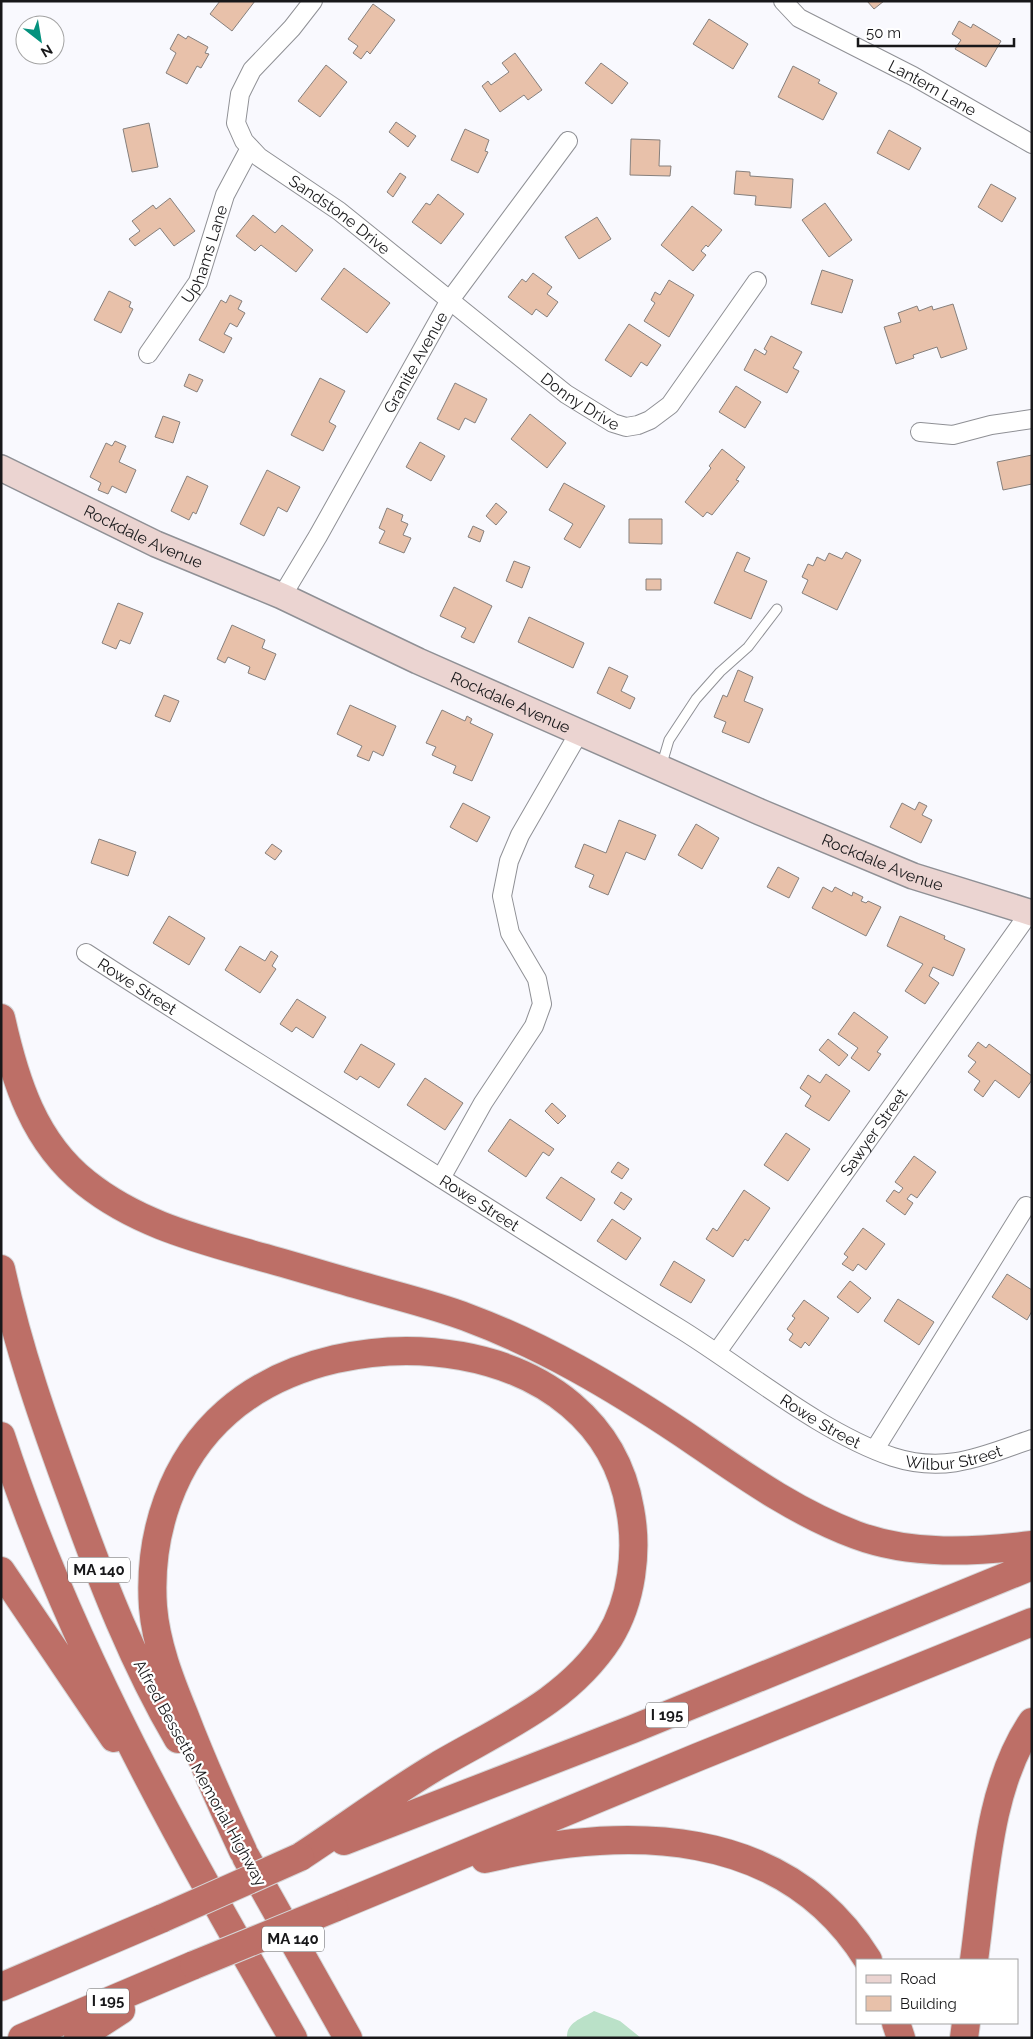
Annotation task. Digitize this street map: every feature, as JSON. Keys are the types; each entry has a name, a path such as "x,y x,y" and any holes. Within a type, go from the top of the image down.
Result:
{"highway":[{"path":"1,1018 20,1086 40,1133 68,1167 84,1182 128,1211 186,1236 440,1308 534,1345 615,1389 785,1501 857,1535 890,1546 930,1550 972,1550 1032,1545"},
{"name":"Alfred Bessette Memorial Highway","path":"1,1269 17,1332 47,1428 78,1515 124,1632 176,1735 347,2034"},
{"path":"243,1851 207,1770 174,1688 161,1653 153,1609 153,1569 158,1529 170,1492 185,1463 204,1436 227,1412 253,1392 283,1376 314,1364 360,1354 390,1351 428,1352 495,1364 527,1376 554,1392 580,1411 600,1434 616,1462 628,1494 633,1526 633,1563 626,1600 611,1634 596,1657 556,1696 528,1716 434,1768 300,1857"},
{"name":"MA 140","path":"1,1436 20,1492 67,1607 110,1700 224,1919 293,2038"},
{"name":"I 195","path":"1,1987 300,1857 633,1729 1032,1566"},
{"path":"1,1572 95,1711 160,1798"},
{"name":"I 195","path":"22,2038 698,1757 1032,1622"},
{"path":"974,1959 985,1874 1002,1784 1011,1757 1032,1722"},
{"path":"411,1877 496,1856 590,1842 642,1838 693,1843 732,1854 769,1869 804,1890 841,1923 867,1959"},
{"path":"78,2038 186,1969"},
{"path":"1,1981 32,1973"},
{"path":"896,2024 901,2038"},
{"path":"964,2038 966,2024"}],"main road":[{"name":"Rockdale Avenue","path":"5,470 156,544 282,596 411,657 660,768 884,864 952,889 1031,912"}],"street":[{"name":"Sandstone Drive","path":"313,1 292,28 252,70 240,94 236,122 239,132 250,148 332,206 450,300"},
{"name":"Lantern Lane","path":"783,1 798,18 914,76 1032,144"},
{"name":"Granite Avenue","path":"282,596 318,536 450,300 568,141"},
{"name":"Uphams Lane","path":"148,354 198,282 225,195 250,148"},
{"name":"Donny Drive","path":"450,300 566,394 613,423 626,427 650,420 670,405 758,281"},
{"path":"920,432 953,436 991,425 1032,419"},
{"path":"441,1178 482,1103 534,1026 542,1004 537,979 510,933 502,896 509,861 520,835 580,731"},
{"name":"Sawyer Street","path":"717,1352 1031,912"},
{"name":"Rowe Street","path":"86,954 594,1277 717,1352 825,1423 875,1450"},
{"path":"875,1450 1026,1206"},
{"name":"Wilbur Street","path":"875,1450 913,1461 951,1465 973,1460 1032,1439"}],"lane":[{"path":"660,768 669,740 696,699 748,647 778,608"}],"green space":[{"path":"594,2011 620,2021 641,2038 567,2038 567,2033 572,2024"}],"building":[{"path":"220,1 255,1 232,31 210,14"},
{"path":"867,1 884,1 874,9"},
{"path":"373,4 395,20 370,54 367,51 361,59 353,53 358,46 348,39"},
{"path":"709,19 748,44 733,69 693,44"},
{"path":"959,21 971,28 973,24 1001,41 986,67 955,49 961,40 952,34"},
{"path":"178,34 186,39 188,36 208,47 205,53 209,54 201,68 197,66 187,84 166,73 176,53 170,49"},
{"path":"515,53 542,90 528,100 524,95 500,112 482,86 488,81 491,85 509,72 502,63"},
{"path":"601,63 628,83 612,104 585,83"},
{"path":"326,65 347,82 320,117 298,101"},
{"path":"793,66 820,80 818,83 837,93 823,120 778,97"},
{"path":"396,122 416,136 408,147 389,132"},
{"path":"149,123 158,167 132,172 123,129"},
{"path":"465,129 489,140 485,151 488,152 478,173 451,160"},
{"path":"889,130 921,148 909,170 877,153"},
{"path":"631,139 660,140 659,166 671,166 670,176 630,175"},
{"path":"736,171 750,172 750,176 793,179 791,208 755,205 756,196 734,194"},
{"path":"400,173 406,177 393,197 387,192"},
{"path":"991,184 1016,198 1002,222 978,207"},
{"path":"438,194 464,214 441,244 412,222 426,203 430,205"},
{"path":"170,198 195,231 174,246 160,228 135,246 129,239 140,231 132,221 153,205 156,209"},
{"path":"825,203 852,240 829,257 802,220"},
{"path":"692,206 722,230 708,247 706,245 701,251 706,255 693,271 661,245"},
{"path":"253,215 275,233 282,225 313,250 296,272 261,245 255,251 236,236"},
{"path":"597,217 611,239 579,259 565,237"},
{"path":"344,268 390,303 367,333 321,299"},
{"path":"822,270 853,280 842,313 811,304"},
{"path":"533,273 552,287 547,294 558,302 547,317 536,309 532,315 508,297 522,279 526,282"},
{"path":"669,280 694,295 669,337 644,321 655,303 651,300 655,292 660,295"},
{"path":"109,291 131,302 129,307 133,309 121,333 94,320"},
{"path":"230,295 242,301 238,309 245,313 237,327 230,323 224,334 232,338 224,353 199,340 221,300 226,303"},
{"path":"953,304 967,349 941,358 937,347 913,355 914,358 896,364 884,327 901,322 898,313 917,306 919,311 932,306 933,310"},
{"path":"629,324 661,345 647,366 641,362 631,377 605,360"},
{"path":"771,336 802,352 793,368 799,371 787,393 744,370 755,349 765,355 767,351 764,349"},
{"path":"189,374 203,380 197,392 184,386"},
{"path":"320,378 345,391 329,422 336,426 323,451 291,435"},
{"path":"455,383 487,399 475,423 465,418 459,430 437,419"},
{"path":"736,386 761,402 745,428 719,412"},
{"path":"530,414 566,443 547,468 511,439"},
{"path":"163,416 180,422 173,443 155,437"},
{"path":"115,441 126,446 119,462 136,470 126,493 112,486 108,494 98,490 101,483 90,477 106,443 112,446"},
{"path":"420,442 445,456 431,481 406,467"},
{"path":"722,449 745,467 736,480 739,481 712,515 707,512 703,517 685,502 711,468 709,466"},
{"path":"1032,455 1032,484 1003,490 997,462"},
{"path":"267,470 300,487 287,512 278,507 264,536 240,524"},
{"path":"187,476 208,486 196,514 193,512 189,520 171,511"},
{"path":"564,483 605,506 580,548 564,539 573,524 549,510"},
{"path":"496,503 507,512 496,525 486,516"},
{"path":"387,508 403,515 401,521 408,524 403,535 411,538 404,553 379,543 385,531 379,528"},
{"path":"629,519 662,519 662,544 629,543"},
{"path":"473,526 484,531 480,542 468,537"},
{"path":"737,552 750,558 744,571 767,581 751,619 714,603"},
{"path":"846,552 861,560 837,610 802,593 808,580 802,577 808,564 813,566 817,557 825,561 829,553 842,559"},
{"path":"514,561 530,567 522,588 506,581"},
{"path":"646,579 661,579 661,590 646,590"},
{"path":"454,587 492,606 474,643 461,637 466,628 440,616"},
{"path":"118,603 143,613 130,644 120,640 116,649 102,643"},
{"path":"529,617 584,643 573,668 518,642"},
{"path":"232,625 265,640 262,648 276,654 265,680 248,673 250,667 228,657 225,663 217,659"},
{"path":"609,667 628,676 621,691 635,698 630,709 597,693"},
{"path":"738,670 753,677 744,701 763,709 749,743 722,732 726,722 714,717 723,695 727,697"},
{"path":"164,695 179,701 170,722 155,716"},
{"path":"350,705 396,726 383,756 373,751 369,761 357,756 362,746 337,734"},
{"path":"442,710 465,721 467,716 472,719 470,723 493,734 472,781 453,773 456,766 432,755 436,747 426,743"},
{"path":"919,802 927,806 922,815 932,820 921,843 890,827 902,803 915,810"},
{"path":"463,803 490,817 477,842 450,827"},
{"path":"619,820 656,835 645,860 626,852 608,895 589,887 594,875 575,867 584,844 606,853"},
{"path":"696,824 719,838 702,869 678,855"},
{"path":"99,839 136,852 128,876 91,863"},
{"path":"272,844 282,851 275,860 265,853"},
{"path":"778,867 799,878 789,898 767,887"},
{"path":"823,887 832,892 835,887 852,896 853,892 863,897 861,901 866,903 868,901 881,907 866,936 812,908"},
{"path":"169,916 205,938 189,965 153,943"},
{"path":"900,916 945,936 944,939 965,949 953,976 933,967 929,976 939,983 925,1004 905,991 923,964 887,946"},
{"path":"240,946 265,961 271,951 278,956 272,966 276,969 260,993 225,970"},
{"path":"297,999 326,1017 313,1038 296,1027 292,1032 280,1024"},
{"path":"854,1012 888,1037 877,1052 881,1054 869,1071 851,1058 858,1048 838,1034"},
{"path":"828,1039 848,1055 839,1066 819,1050"},
{"path":"978,1042 986,1048 989,1044 1032,1076 1032,1080 1019,1098 995,1080 983,1097 974,1090 980,1081 968,1072 976,1062 968,1056"},
{"path":"361,1044 395,1064 379,1088 360,1076 357,1080 344,1072"},
{"path":"826,1074 850,1091 829,1121 805,1106 811,1096 800,1088 808,1075 820,1083"},
{"path":"425,1078 463,1103 445,1130 407,1105"},
{"path":"552,1103 566,1116 558,1124 545,1111"},
{"path":"510,1119 554,1149 549,1156 543,1152 526,1177 488,1151"},
{"path":"786,1133 810,1149 788,1181 764,1165"},
{"path":"914,1156 936,1172 917,1198 911,1194 907,1199 913,1203 905,1215 886,1201 894,1190 899,1193 903,1188 895,1182"},
{"path":"618,1162 629,1169 622,1179 611,1172"},
{"path":"561,1177 595,1199 581,1221 546,1198"},
{"path":"744,1190 770,1208 748,1241 745,1239 733,1257 706,1239 713,1228 717,1231"},
{"path":"621,1192 632,1199 624,1210 614,1203"},
{"path":"612,1219 641,1238 626,1260 597,1241"},
{"path":"863,1228 885,1244 866,1270 858,1264 853,1271 842,1264 848,1257 844,1254"},
{"path":"674,1261 705,1280 691,1303 660,1285"},
{"path":"1007,1274 1032,1290 1032,1311 1027,1320 992,1297"},
{"path":"850,1281 871,1298 858,1313 837,1297"},
{"path":"898,1299 934,1322 919,1345 884,1321"},
{"path":"804,1300 829,1318 809,1346 805,1342 801,1348 789,1340 793,1334 787,1329 795,1318 792,1316"}]}
